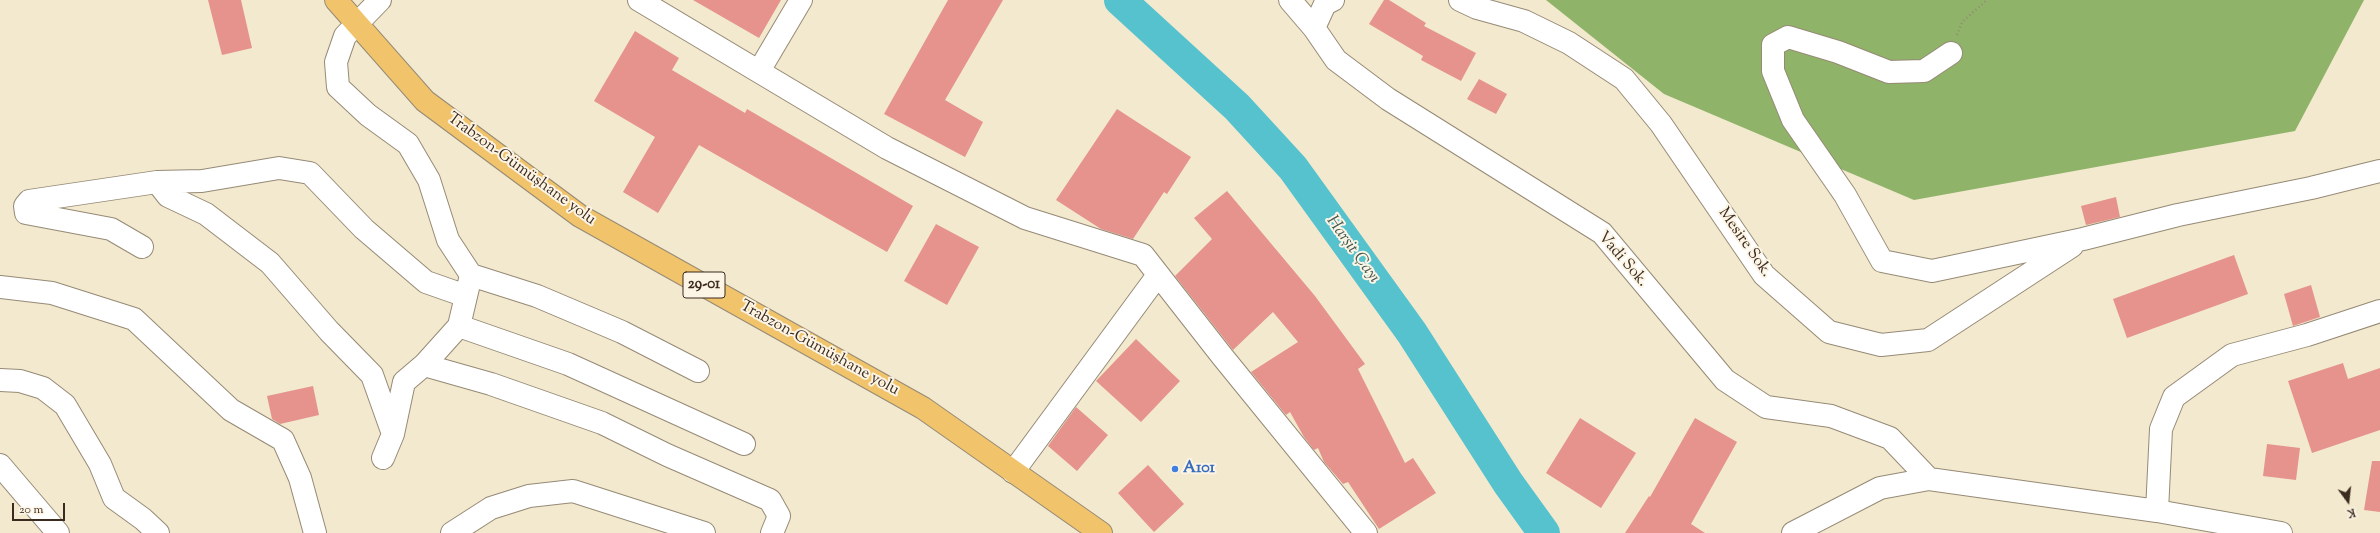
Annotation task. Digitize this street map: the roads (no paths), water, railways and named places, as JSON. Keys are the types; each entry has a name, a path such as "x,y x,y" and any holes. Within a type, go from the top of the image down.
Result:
{"main road":[{"name":"Trabzon-Gümüşhane yolu","path":"336,0 425,101 580,216 923,408 1013,472 1058,501 1101,533"}],"street":[{"path":"380,0 345,36 336,62 338,87 368,115 408,144 429,180 448,240 471,275 537,296 608,326 698,371"},
{"path":"639,0 887,148 1025,218 1143,255 1366,533"},
{"path":"759,72 802,0"},
{"name":"Vadi Sok.","path":"1290,0 1314,28 1336,60 1388,99 1602,233 1725,380 1766,407 1831,416 1890,438 1929,479"},
{"name":"Mesire Sok.","path":"1460,0 1477,8 1524,21 1569,43 1624,79 1661,124 1764,275 1829,332 1881,346 1928,340 2083,239"},
{"path":"1314,28 1329,2"},
{"path":"1951,53 1924,71 1889,72 1838,52 1788,37 1773,45 1773,71 1793,120 1845,195 1882,262 1932,271 2083,239 2178,215 2311,188 2380,170"},
{"path":"142,247 111,229 26,213 24,206 29,201 157,182 202,181 279,168 310,173 364,229 426,282 466,296"},
{"path":"157,182 168,196 206,214 270,263 329,331 372,375 393,434"},
{"path":"383,458 393,434 404,382 424,365 459,326 471,275"},
{"path":"1013,472 1158,275"},
{"path":"0,287 52,293 134,319 231,410 283,440 300,478 315,533"},
{"path":"2157,511 2161,429 2174,397 2232,355 2306,335 2380,311"},
{"path":"459,326 568,364 744,444"},
{"path":"424,365 491,384 602,423 667,455 770,500 778,516 772,533"},
{"path":"0,380 20,382 44,388 65,405 100,464 114,498 143,519 158,533"},
{"path":"0,465 58,533"},
{"path":"1793,533 1880,488 1929,479 2157,511 2281,533"},
{"path":"452,533 491,508 529,496 573,491 694,531"}],"waterway":[{"name":"Harşit Çayı","path":"1120,0 1237,107 1293,168 1412,333 1508,483 1544,533"}],"place":[{"name":"A101","path":"1175,469"}]}
